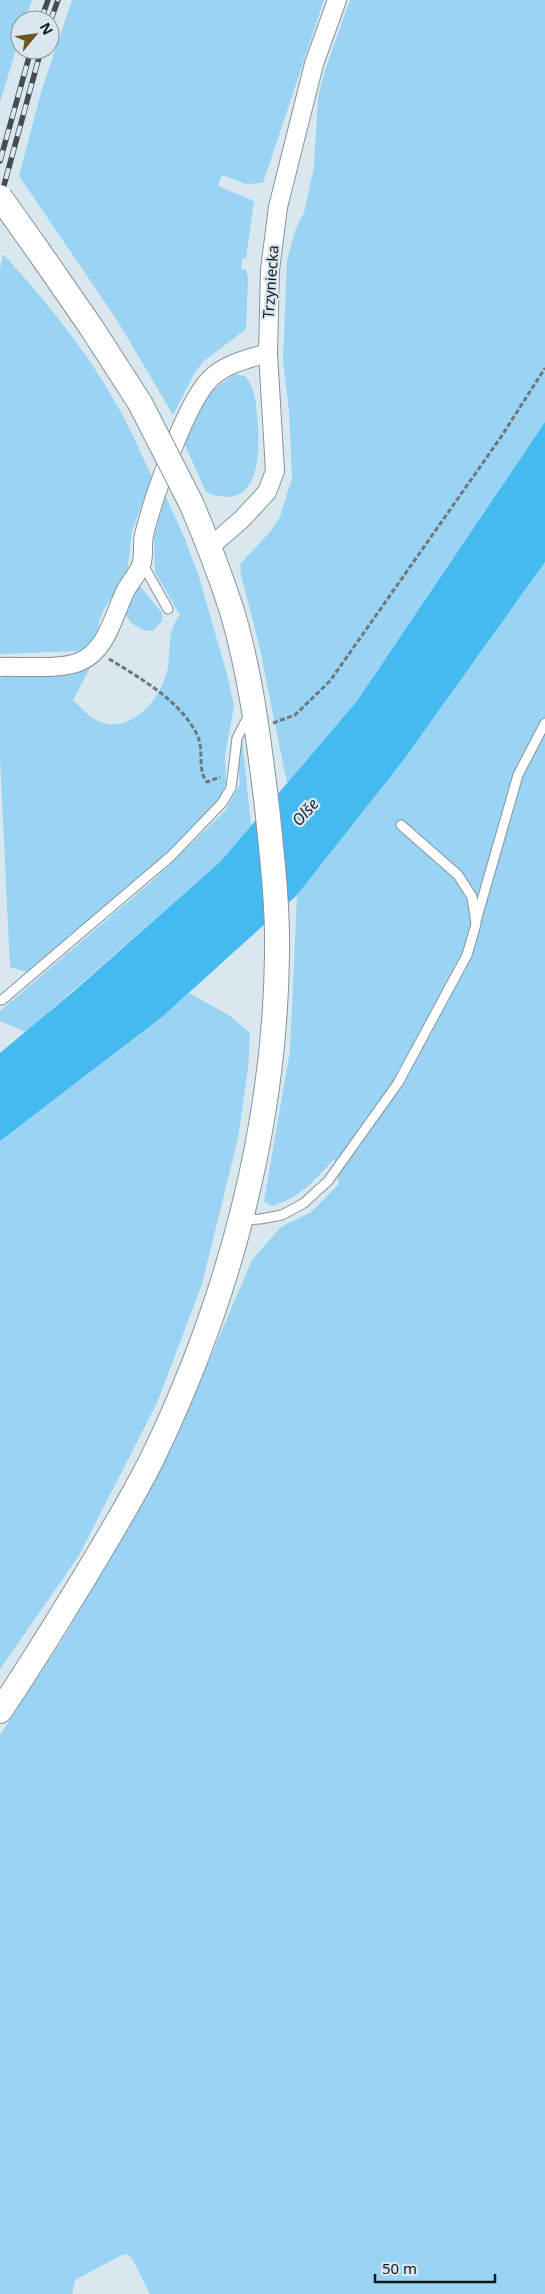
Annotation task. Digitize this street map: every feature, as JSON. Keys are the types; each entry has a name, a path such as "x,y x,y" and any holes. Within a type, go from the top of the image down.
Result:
{"main road":[{"path":"0,197 140,403 191,503 210,547 232,612 256,729 273,862 277,953 269,1069 241,1220 203,1337 152,1458 127,1506 0,1711"}],"street":[{"name":"Trzyniecka","path":"210,547 242,519 267,492 275,471 268,353 270,270 280,197 314,64 337,0"},
{"path":"0,667 67,665 80,662 90,655 104,640 126,590 142,563 144,536 167,466 193,402 210,378 223,369 268,353"}],"lane":[{"path":"142,563 168,609"},
{"path":"241,1220 282,1215 304,1203 328,1182 398,1083 422,1042 467,954 518,776 545,723"},
{"path":"2,1000 171,856 199,829 222,803 231,788 236,738 256,729"},
{"path":"400,825 458,875 472,897 476,924"}],"path":[{"path":"256,729 295,715 330,681 490,453 545,368"},
{"path":"90,655 109,659 131,673 184,715 198,738 202,753 202,776 207,782 214,781 232,767"}],"shaded area":[{"path":"0,0 32,0 28,10 10,10 10,60 13,60 0,102"},
{"path":"72,0 324,0 263,183 246,184 222,175 218,186 254,201 246,258 242,259 241,269 246,270 248,278 246,329 204,361 195,372 173,415 117,320 19,176 42,89 52,60 60,60 60,36"},
{"path":"350,0 545,0 545,422 357,701 287,783 260,649 241,575 240,564 270,532 280,517 292,478 289,411 283,361 287,260 296,228 304,213 314,167 318,97 325,70"},
{"path":"3,254 50,308 93,366 123,416 152,477 132,531 127,574 104,609 99,622 98,633 91,645 81,651 0,654 0,270"},
{"path":"235,374 245,376 254,393 258,427 258,455 252,480 245,490 236,496 223,497 206,492 185,445 189,432 211,391"},
{"path":"165,495 185,539 199,577 228,678 234,706 225,756 226,784 219,799 207,816 141,877 31,970 27,972 10,967 0,758 0,674 93,662 73,700 96,720 109,724 121,724 133,719 143,711 160,690 165,678 171,633 180,615 155,572 154,539"},
{"path":"545,562 545,2294 150,2294 128,2254 122,2255 75,2280 72,2294 0,2294 0,1735 66,1634 176,1438 252,1260 281,1227 311,1212 339,1184 334,1159 314,1181 291,1199 272,1206 264,1201 290,1051 297,895 402,762"},
{"path":"139,585 162,613 162,621 153,631 144,630 136,626 125,613 134,587"},
{"path":"242,739 251,825 220,862 26,1032 0,1021 0,1011 157,877 225,811 240,784 238,764"},
{"path":"189,993 230,1016 250,1033 248,1068 238,1138 202,1284 157,1403 78,1557 0,1669 0,1141 162,1017"}],"water":[{"name":"Olše","path":"545,422 545,562 402,762 297,895 162,1017 0,1141 0,1053 73,992 220,862 357,701"}],"railway":[{"path":"44,10 48,0"},
{"path":"54,10 58,0"},
{"path":"0,161 28,60"},
{"path":"0,200 38,60"}]}
